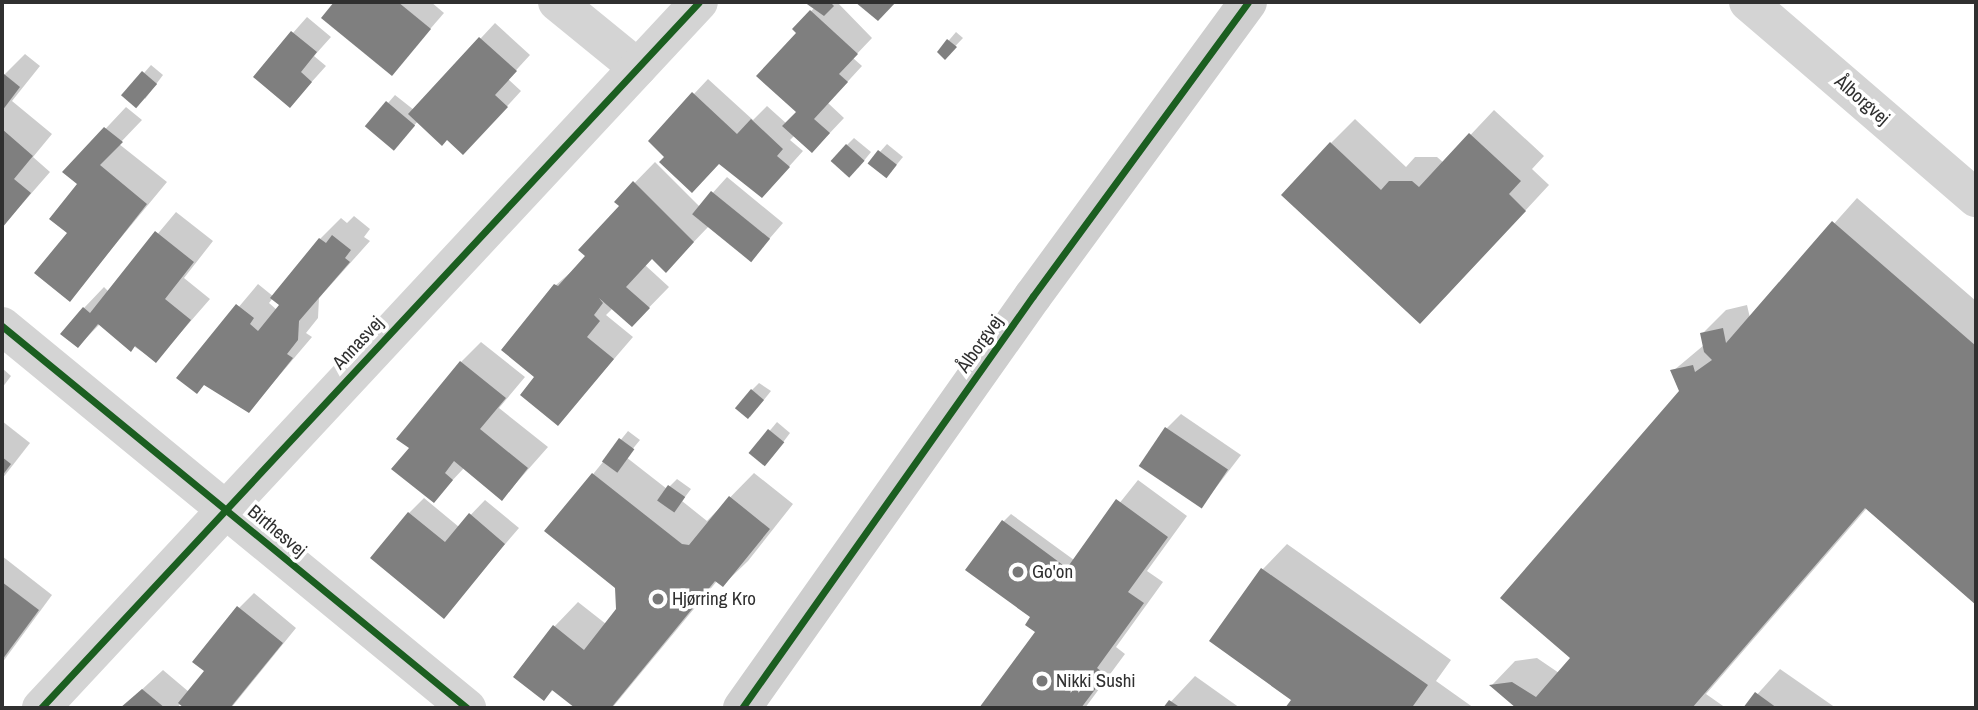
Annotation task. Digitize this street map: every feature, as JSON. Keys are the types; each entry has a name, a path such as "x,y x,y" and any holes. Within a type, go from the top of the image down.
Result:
{"main road":[{"name":"Ålborgvej","path":"742,708 1033,296 1248,2"}],"street":[{"path":"557,2 638,68"},
{"name":"Annasvej","path":"41,708 699,2"},
{"name":"Ålborgvej","path":"1748,2 1976,198"},
{"name":"Birthesvej","path":"2,326 467,708"}],"building":[{"path":"334,2 398,2 431,29 392,76 321,18"},
{"path":"804,2 830,2 834,6 824,16"},
{"path":"855,2 896,2 878,21"},
{"path":"810,10 858,54 839,74 848,82 814,119 830,133 812,153 782,126 796,112 756,76 796,33 792,29"},
{"path":"291,31 317,52 301,72 312,82 290,108 253,77"},
{"path":"479,37 517,71 495,95 508,107 463,155 447,140 442,146 408,114"},
{"path":"947,39 957,47 945,60 937,52"},
{"path":"142,71 157,84 136,108 121,95"},
{"path":"4,74 20,87 2,111 2,76"},
{"path":"692,92 737,134 751,119 783,149 777,156 790,167 762,198 719,164 692,193 659,162 664,157 648,141"},
{"path":"386,101 415,125 394,151 365,126"},
{"path":"104,127 123,142 100,165 147,204 70,302 34,273 67,233 49,219 77,184 62,172"},
{"path":"2,129 33,156 14,179 31,193 2,228"},
{"path":"1469,133 1521,181 1509,194 1526,211 1420,324 1281,195 1330,142 1381,190 1389,181 1412,181 1419,187"},
{"path":"846,144 865,161 849,178 831,161"},
{"path":"878,150 897,165 886,178 868,163"},
{"path":"633,181 694,242 666,273 652,259 626,287 650,308 632,327 599,298 603,303 594,315 600,321 587,337 614,359 558,426 520,395 534,377 501,350 554,284 558,286 585,256 578,250 619,206 614,202"},
{"path":"711,191 770,239 751,262 692,214"},
{"path":"1832,221 1976,346 1976,605 1865,508 1692,708 1516,708 1489,685 1512,682 1536,697 1570,658 1500,598 1679,391 1670,370 1693,365 1695,372 1712,360 1704,352 1700,333 1723,328 1726,343"},
{"path":"155,231 194,262 165,299 191,320 156,363 135,346 131,352 98,324 78,348 60,334 83,307 90,313"},
{"path":"332,235 351,250 345,258 350,262 299,321 298,340 287,354 293,358 249,413 204,385 197,394 176,378 236,304 254,318 250,324 258,331 279,305 270,298 319,238 326,243"},
{"path":"460,361 506,398 480,429 528,468 502,501 454,461 445,473 453,480 434,503 391,469 409,448 396,439"},
{"path":"751,389 764,400 748,419 735,408"},
{"path":"1165,427 1228,469 1202,508 1139,466"},
{"path":"768,429 784,442 765,466 748,453"},
{"path":"619,438 634,449 617,473 602,461"},
{"path":"2,457 11,464 2,476"},
{"name":"Hjørring Kro","path":"592,473 682,544 689,545 729,496 770,529 723,587 715,581 611,708 575,708 552,690 544,701 513,677 553,625 584,650 616,609 615,588 544,531"},
{"path":"668,485 685,497 674,513 657,501"},
{"path":"1116,499 1168,537 1128,592 1144,603 1097,668 1106,675 1081,708 979,708 1035,632 1025,625 1030,617 965,570 1002,520 1067,568"},
{"path":"408,512 445,542 469,513 505,544 444,619 370,558"},
{"path":"1261,568 1428,685 1413,706 1416,708 1285,708 1291,700 1209,641"},
{"path":"2,582 39,610 2,660"},
{"path":"237,606 283,643 230,708 184,708 178,703 204,671 192,662"},
{"path":"142,689 165,708 120,708"},
{"path":"1755,692 1777,708 1743,708"},
{"path":"1169,700 1181,708 1163,708"}],"cycle path":[{"path":"41,708 699,2"},
{"path":"742,708 1033,296 1248,2"},
{"path":"2,326 467,708"}],"place":[{"name":"Go'on","path":"1018,572"},
{"name":"Hjørring Kro","path":"658,599"},
{"name":"Nikki Sushi","path":"1042,681"}]}
